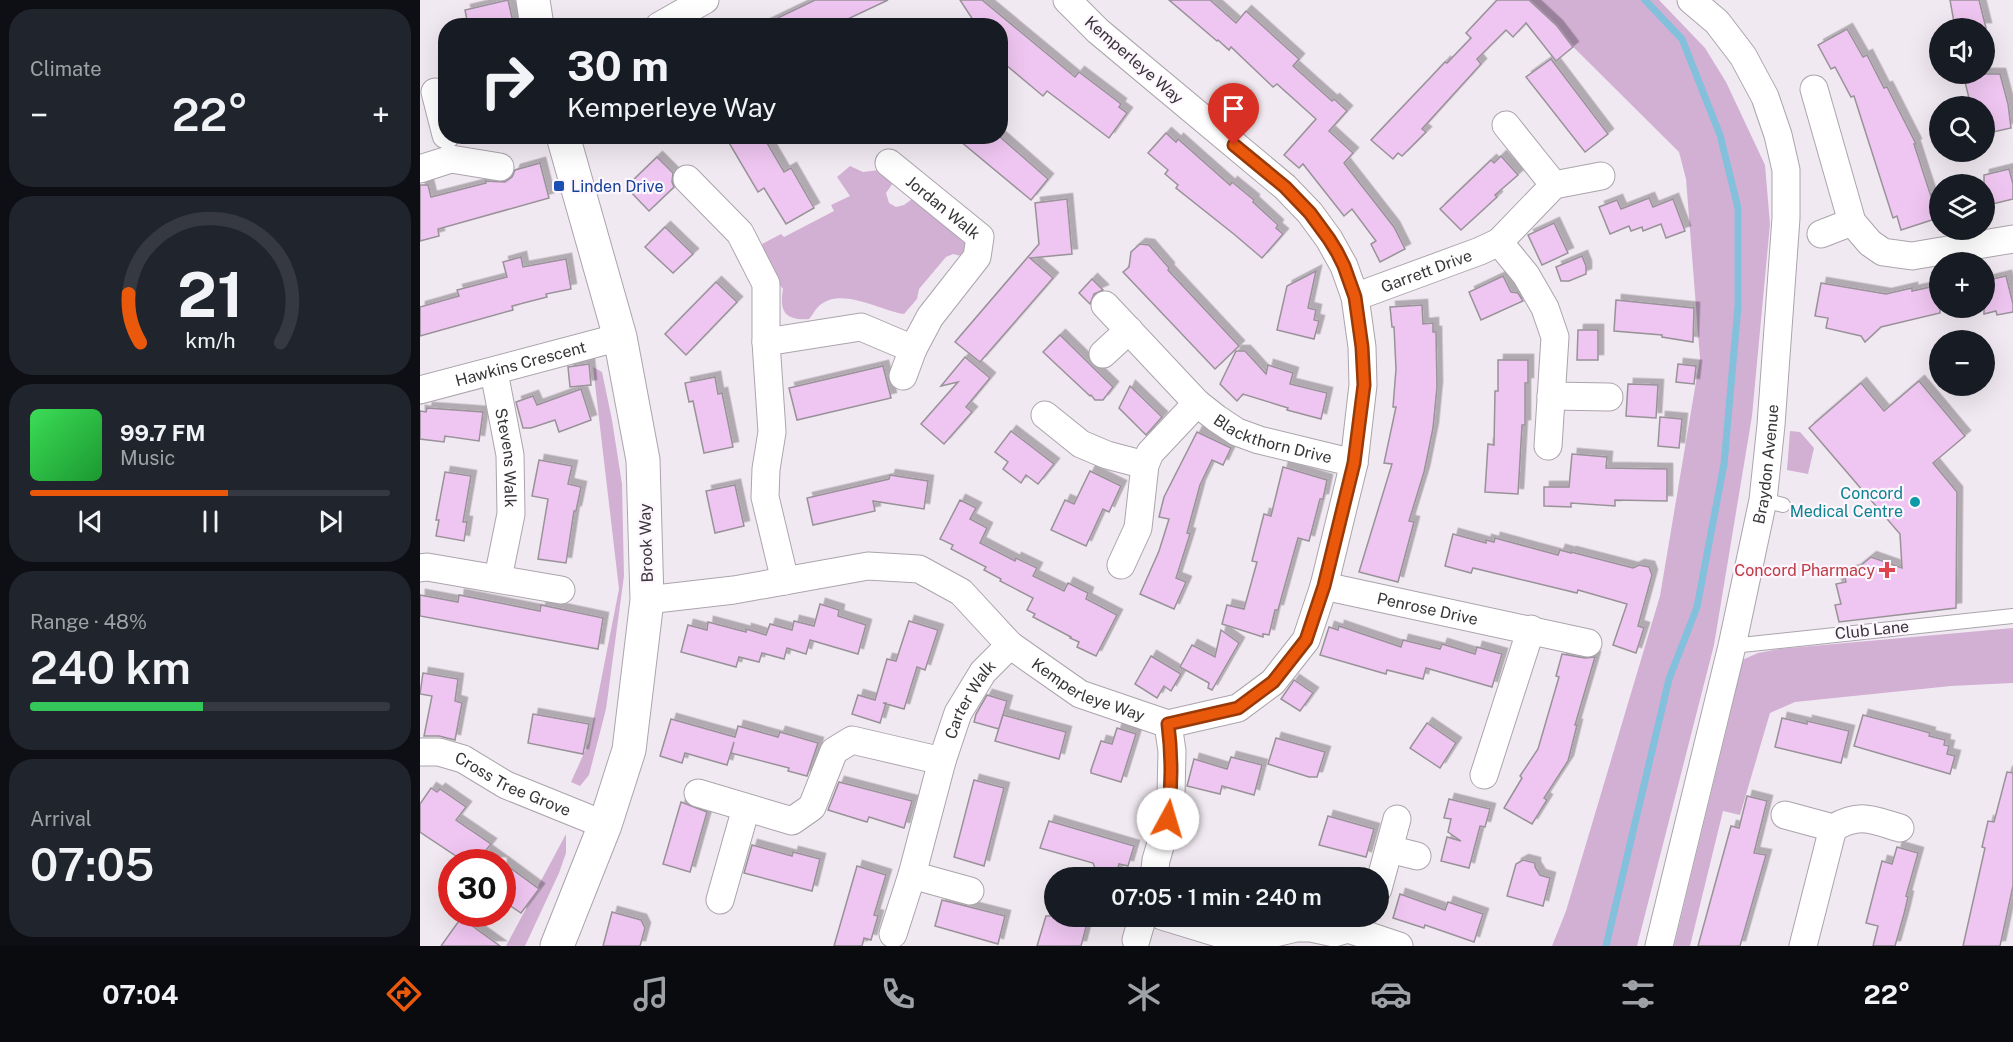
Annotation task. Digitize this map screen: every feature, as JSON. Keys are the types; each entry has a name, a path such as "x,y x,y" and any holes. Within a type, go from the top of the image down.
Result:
{"street":[{"path":"533,0 536,18"},
{"path":"673,18 705,0"},
{"name":"Braydon Avenue","path":"1659,946 1732,646 1773,502 1770,437 1786,218 1786,170 1778,135 1765,97 1743,56 1717,22 1691,0"},
{"name":"Kemperleye Way","path":"647,600 734,590 868,566 919,569 961,592 1010,645 1080,694 1168,724 1238,708 1273,682 1306,640 1324,586 1354,463 1364,385 1362,347 1355,297 1344,266 1329,239 1310,213 1285,187 1098,31 1075,3"},
{"path":"1814,88 1852,222 1870,243 1883,252 1912,256 2013,239"},
{"path":"435,92 438,104"},
{"path":"1506,125 1554,185 1601,177"},
{"path":"420,169 448,144 500,167"},
{"name":"Brook Way","path":"557,946 605,825 629,750 647,600 643,460 620,337 565,144"},
{"name":"Jordan Walk","path":"889,163 980,237 977,256 930,317 903,376"},
{"path":"687,179 740,233 766,284 766,342 772,432 765,469 765,497 785,581"},
{"name":"Garrett Drive","path":"1355,297 1499,242 1554,185"},
{"path":"1821,234 1852,222"},
{"path":"1499,242 1526,275 1545,308 1555,337 1548,446"},
{"name":"Blackthorn Drive","path":"1105,305 1197,402 1237,432 1259,440 1354,463"},
{"path":"766,342 861,327 914,349"},
{"path":"1103,354 1129,330"},
{"name":"Hawkins Crescent","path":"420,390 620,337"},
{"name":"Stevens Walk","path":"494,372 510,455 511,514 498,578"},
{"path":"1551,396 1609,397"},
{"name":"Blackthorn Drive","path":"1121,565 1138,528 1145,465 1150,453 1197,402"},
{"path":"1045,415 1082,444 1107,455 1145,465"},
{"path":"420,568 427,567 498,578 561,590"},
{"name":"Penrose Drive","path":"1324,586 1588,643"},
{"path":"1484,775 1531,629"},
{"name":"Carter Walk","path":"893,934 912,875 942,761 958,713 983,672 1010,645"},
{"path":"1155,867 1168,819 1171,795 1172,751 1168,724"},
{"name":"Carter Walk","path":"698,793 792,821 812,807 834,751 852,740 942,761"},
{"name":"Cross Tree Grove","path":"420,752 439,752 463,759 506,785 605,825"},
{"path":"720,900 746,808"},
{"path":"1785,815 1833,828 1855,818 1865,818 1900,828"},
{"path":"1384,867 1397,819"},
{"path":"1803,946 1833,828"},
{"path":"1389,849 1417,856"},
{"path":"912,875 970,891"},
{"path":"1198,927 1234,938 1254,938 1296,928 1311,928 1334,933 1348,929 1367,932 1399,946"}],"lane":[{"name":"Club Lane","path":"1732,646 2013,616"}],"shaded area":[{"path":"1526,0 1659,0 1705,48 1726,82 1765,165 1770,224 1752,416 1714,645 1637,946 1552,946 1566,911 1660,596 1700,358 1686,179 1679,152"},
{"path":"850,166 863,172 887,169 893,183 886,193 889,203 896,207 904,205 916,196 970,247 965,257 953,254 946,257 919,289 917,299 904,314 860,301 837,298 818,307 809,319 794,318 783,309 783,289 772,275 762,244 781,234 784,237 834,211 831,205 850,196 837,177"},
{"path":"593,367 602,372 622,484 624,576 606,709 589,775 580,786 571,782 589,742 619,589"},
{"path":"1790,431 1800,432 1814,448 1808,474 1787,470"},
{"path":"2013,628 2013,683 1951,686 1795,702 1770,713 1740,815 1723,811 1690,946 1674,946 1734,698 1733,680 1742,660 1758,653 1779,649"},
{"path":"566,834 566,853 559,873 525,946 506,946"}],"building":[{"path":"508,0 512,18 466,18 465,10"},
{"path":"815,0 888,0 850,18 778,18"},
{"path":"960,0 982,0 1004,18 972,18"},
{"path":"1169,0 1210,0 1236,23 1246,11 1299,59 1293,66 1332,101 1334,99 1347,111 1329,131 1353,153 1344,163 1394,227 1405,249 1380,262 1371,244 1376,241 1352,209 1344,216 1303,164 1299,168 1284,155 1316,119 1277,84 1273,87 1231,47 1229,50 1217,41"},
{"path":"1497,0 1529,0 1557,26 1573,47 1556,61 1526,23 1513,37 1506,30 1477,59 1481,64 1422,129 1426,132 1402,156 1398,153 1393,159 1371,140 1471,38 1466,33"},
{"path":"1950,0 1979,0 1984,18 1953,18"},
{"path":"1008,22 1075,77 1079,72 1121,104 1119,107 1127,113 1109,138 1047,91 1043,96 1008,67"},
{"path":"1847,29 1863,57 1867,55 1884,88 1887,87 1916,144 1914,144 1929,190 1929,221 1901,230 1897,216 1893,218 1854,96 1851,97 1835,67 1831,69 1818,45"},
{"path":"1551,59 1608,134 1585,152 1526,77"},
{"path":"1995,74 2000,74 2008,104 2011,128 1995,132 1995,96 1968,96 1966,84 1995,84"},
{"path":"1166,133 1176,142 1178,139 1230,185 1232,182 1254,200 1253,202 1278,225 1276,228 1283,234 1262,258 1176,188 1178,185 1165,174 1168,170 1148,153"},
{"path":"730,144 768,144 784,172 791,168 814,208 786,224 764,188 758,192"},
{"path":"964,144 1008,144 1048,179 1031,200"},
{"path":"1501,156 1518,175 1461,230 1440,209 1491,160 1494,163"},
{"path":"657,157 673,173 674,187 649,211 626,187"},
{"path":"540,163 549,198 438,229 439,236 420,241 420,185 428,185 431,197 486,183 485,181 505,182 512,177 515,170"},
{"path":"2009,169 2013,184 2013,199 1995,203 1995,174 1988,174"},
{"path":"1649,198 1653,207 1673,199 1685,231 1666,238 1661,224 1643,231 1642,227 1631,231 1629,226 1610,234 1599,207 1617,200 1621,209"},
{"path":"1067,199 1072,254 1030,258 1053,278 980,362 955,342 1039,244 1035,203"},
{"path":"1554,223 1568,253 1542,265 1528,235"},
{"path":"665,227 693,254 673,273 645,247"},
{"path":"1140,244 1149,245 1169,268 1168,270 1239,346 1215,369 1123,272 1129,267 1131,252"},
{"path":"1582,256 1586,274 1569,281 1561,281 1556,267"},
{"path":"521,257 523,267 566,259 571,289 546,294 547,297 512,306 513,310 420,336 420,307 459,296 457,290 507,277 503,262"},
{"path":"1316,271 1308,308 1316,310 1314,320 1319,321 1314,339 1277,330 1287,286"},
{"path":"1503,276 1511,292 1518,293 1523,301 1481,320 1469,292"},
{"path":"2006,276 2013,312 1997,315 1995,278"},
{"path":"1092,279 1103,290 1094,294 1090,304 1079,293"},
{"path":"716,282 737,302 686,355 665,334"},
{"path":"1821,283 1886,294 1912,288 1912,291 1929,287 1929,316 1881,327 1865,342 1861,336 1826,328 1828,318 1815,316"},
{"path":"1616,300 1694,308 1693,342 1662,337 1662,335 1614,331"},
{"path":"1422,305 1423,324 1433,323 1433,332 1436,332 1437,387 1433,428 1424,472 1409,521 1414,522 1398,582 1359,572 1392,464 1384,463 1396,407 1393,407 1396,369 1394,327 1392,327 1390,307"},
{"path":"1578,330 1598,330 1598,360 1577,360"},
{"path":"1060,335 1113,387 1103,400 1095,400 1090,396 1043,352"},
{"path":"1236,351 1245,351 1266,374 1268,365 1293,373 1290,384 1327,393 1321,419 1287,410 1288,408 1243,394 1237,401 1220,384"},
{"path":"965,357 990,378 966,407 972,412 944,444 921,424 958,382 941,386"},
{"path":"1498,360 1528,360 1528,383 1525,383 1525,425 1522,425 1518,494 1485,492 1488,444 1494,445"},
{"path":"589,364 591,385 570,387 568,367"},
{"path":"1678,364 1696,366 1694,384 1676,382"},
{"path":"883,366 891,398 797,420 789,388"},
{"path":"715,377 718,394 722,393 733,447 704,453 693,401 689,402 685,383"},
{"name":"Concord Medical Centre","path":"1919,381 1929,396 1932,396 1965,436 1933,463 1957,492 1956,608 1839,622 1835,605 1841,604 1836,584 1846,582 1844,573 1855,570 1871,557 1902,568 1900,534 1809,428 1861,383 1884,411"},
{"path":"1628,384 1658,385 1656,418 1626,416"},
{"path":"1130,386 1162,417 1146,435 1119,408"},
{"path":"581,389 591,420 559,432 555,420 531,428 523,428 516,402 533,396 537,405"},
{"path":"427,408 483,412 479,441 445,436 444,442 420,439 420,411 426,412"},
{"path":"1660,417 1682,419 1679,448 1658,446"},
{"path":"1011,431 1054,464 1038,484 1026,475 1021,483 1003,469 1008,462 995,452"},
{"path":"1197,432 1231,448 1223,465 1212,460 1200,485 1187,533 1190,534 1176,578 1186,582 1174,609 1140,594 1159,551 1169,519 1159,517 1164,497"},
{"path":"1572,454 1607,457 1606,468 1667,469 1667,501 1615,500 1615,506 1571,503 1571,507 1544,506 1544,487 1569,487"},
{"path":"539,460 572,466 568,484 581,487 576,511 574,511 566,563 538,559 548,499 532,496"},
{"path":"1283,467 1327,480 1309,541 1298,538 1278,610 1275,610 1269,635 1263,634 1263,637 1222,624 1227,605 1244,609 1257,562 1252,561 1264,514 1271,516"},
{"path":"1090,471 1121,486 1109,512 1103,509 1086,546 1051,530 1065,500 1074,504"},
{"path":"445,472 471,476 463,522 467,522 464,541 436,536 439,520 436,520"},
{"path":"890,475 928,481 924,509 873,501 875,511 813,525 807,498 889,479"},
{"path":"735,485 744,526 715,533 706,491"},
{"path":"960,500 976,508 970,519 987,528 980,543 1015,561 1016,558 1037,568 1033,576 1064,591 1068,583 1088,593 1086,599 1117,615 1096,656 1077,647 1079,642 1071,637 1033,617 1035,614 1027,610 1033,598 1000,581 1001,579 984,570 986,567 951,549 953,545 940,539"},
{"path":"1453,534 1486,543 1486,540 1494,542 1495,538 1558,555 1560,550 1571,552 1633,568 1639,565 1649,567 1652,575 1638,626 1644,628 1636,653 1613,645 1627,604 1578,590 1577,593 1473,568 1471,573 1445,566"},
{"path":"420,595 458,602 459,595 540,611 541,605 603,618 598,649 420,616"},
{"path":"820,604 839,610 838,616 866,625 858,654 810,640 806,654 787,648 784,659 762,653 759,662 739,657 736,667 681,652 688,625 707,630 708,622 766,635 770,624 792,630 794,621 814,626"},
{"path":"909,621 938,630 925,670 917,667 904,709 886,704 880,723 852,714 858,695 875,700 887,659 896,661"},
{"path":"1339,626 1401,647 1403,640 1440,649 1442,644 1475,654 1477,647 1502,654 1492,687 1426,668 1423,679 1387,670 1386,674 1320,655 1329,627 1338,630"},
{"path":"1221,630 1239,643 1212,690 1208,688 1209,683 1180,667 1192,645 1215,657"},
{"path":"1562,654 1585,658 1595,657 1575,725 1577,725 1568,761 1544,798 1547,800 1532,824 1504,808 1522,778 1520,776 1538,749 1559,677 1556,676"},
{"path":"1151,656 1181,674 1171,691 1164,686 1157,698 1135,684"},
{"path":"423,673 458,679 455,701 462,703 455,740 439,736 424,736 432,696 420,694"},
{"path":"1294,680 1313,693 1300,711 1281,699"},
{"path":"987,695 1007,701 999,729 974,722"},
{"path":"533,714 589,724 583,754 528,743"},
{"path":"1003,715 1066,732 1059,759 995,741"},
{"path":"1863,715 1930,733 1929,736 1945,740 1944,745 1949,746 1947,754 1955,756 1950,774 1854,746"},
{"path":"1782,718 1807,724 1807,721 1849,731 1841,763 1775,747"},
{"path":"671,719 735,737 738,726 778,737 780,732 818,743 807,776 788,771 789,768 731,753 734,742 727,765 685,753 682,763 660,756"},
{"path":"1427,723 1456,743 1440,768 1410,748"},
{"path":"1117,728 1136,734 1121,782 1091,773 1101,741 1112,744"},
{"path":"1276,738 1325,752 1317,777 1309,777 1268,764"},
{"path":"1231,757 1262,765 1254,795 1222,786 1220,794 1187,786 1194,759 1227,769"},
{"path":"2007,772 2013,773 2013,886 2000,946 1963,946 1985,848 1982,847 1988,821 1994,822"},
{"path":"974,780 1004,788 984,866 954,857"},
{"path":"839,782 912,801 904,828 869,817 867,822 828,810"},
{"path":"431,788 437,792 440,789 466,807 456,820 491,844 487,849 446,849 420,832 420,804"},
{"path":"1747,796 1767,801 1754,853 1766,855 1740,946 1698,946 1731,826 1739,828"},
{"path":"1449,799 1490,809 1485,827 1480,826 1469,868 1441,861 1447,837 1461,841 1448,832 1451,819 1444,818"},
{"path":"681,802 707,812 690,872 663,864"},
{"path":"1328,816 1374,829 1366,857 1319,845"},
{"path":"1049,821 1134,846 1128,866 1119,864 1118,867 1095,867 1093,863 1040,848"},
{"path":"752,845 792,856 793,852 820,859 812,891 744,873"},
{"path":"1897,847 1918,853 1906,896 1908,897 1904,914 1895,946 1873,946 1878,926 1866,923 1882,861 1892,864"},
{"path":"1523,860 1535,863 1540,875 1550,878 1543,906 1507,896 1516,864"},
{"path":"857,866 886,875 874,915 878,916 871,940 864,938 862,946 834,946"},
{"path":"516,872 539,889 521,913 516,910"},
{"path":"1400,894 1445,910 1448,902 1483,914 1474,942 1425,925 1424,928 1393,918"},
{"path":"942,900 1005,916 998,944 935,926"},
{"path":"612,912 641,920 645,928 640,946 603,946"},
{"path":"1044,923 1044,927 1086,927 1081,946 1037,946"},
{"path":"455,927 474,927 500,946 441,946"}],"waterway":[{"path":"1606,946 1669,679 1697,607 1724,464 1738,306 1738,208 1720,135 1682,39 1645,0"}],"place":[{"name":"Linden Drive","path":"559,186"},
{"name":"Concord Medical Centre","path":"1915,502"},
{"name":"Concord Pharmacy","path":"1887,570"}],"route":[{"path":"1168,819 1172,751 1168,724 1238,708 1273,682 1306,640 1324,586 1354,463 1364,385 1362,347 1355,297 1337,252 1310,213 1285,187 1234,145"}]}
